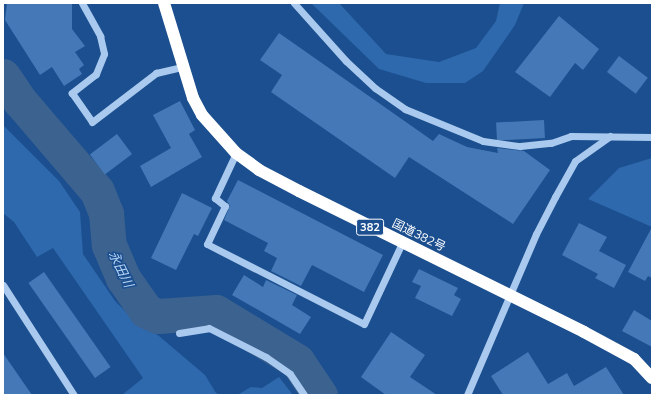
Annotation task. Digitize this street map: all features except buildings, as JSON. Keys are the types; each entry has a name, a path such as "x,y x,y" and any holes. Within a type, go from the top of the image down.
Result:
{"highway":[{"name":"国道382号","path":"164,3 183,67 202,115 236,153 259,170 402,243 510,293 634,359 651,372"}],"street":[{"path":"82,3 100,36 104,54 96,74 72,93 92,122 156,73 183,67"},
{"path":"294,3 346,61 375,88 404,109 483,141 520,146 551,143 571,136 652,137"},
{"path":"467,395 536,234 575,161 610,136"},
{"path":"236,153 215,198 225,206 207,244 364,324 402,243"},
{"path":"3,285 74,395"},
{"path":"179,333 209,328 266,357 290,374 304,395"}],"shaded area":[{"path":"311,3 339,3 386,54 439,62 476,48 496,21 500,3 524,3 515,25 483,71 465,83 426,83 379,69"},
{"path":"3,125 59,181 80,212 83,254 115,301 132,318 159,336 205,375 216,393 221,395 122,395 143,378 53,248 37,257 14,222 3,213"},
{"path":"652,158 652,227 588,199 619,168"},
{"path":"279,377 293,395 237,395 251,387 262,388"}],"waterway":[{"name":"永田川","path":"3,76 20,101 97,191 106,213 109,245 123,278 146,311 158,316 216,312 297,361 320,395"}]}
